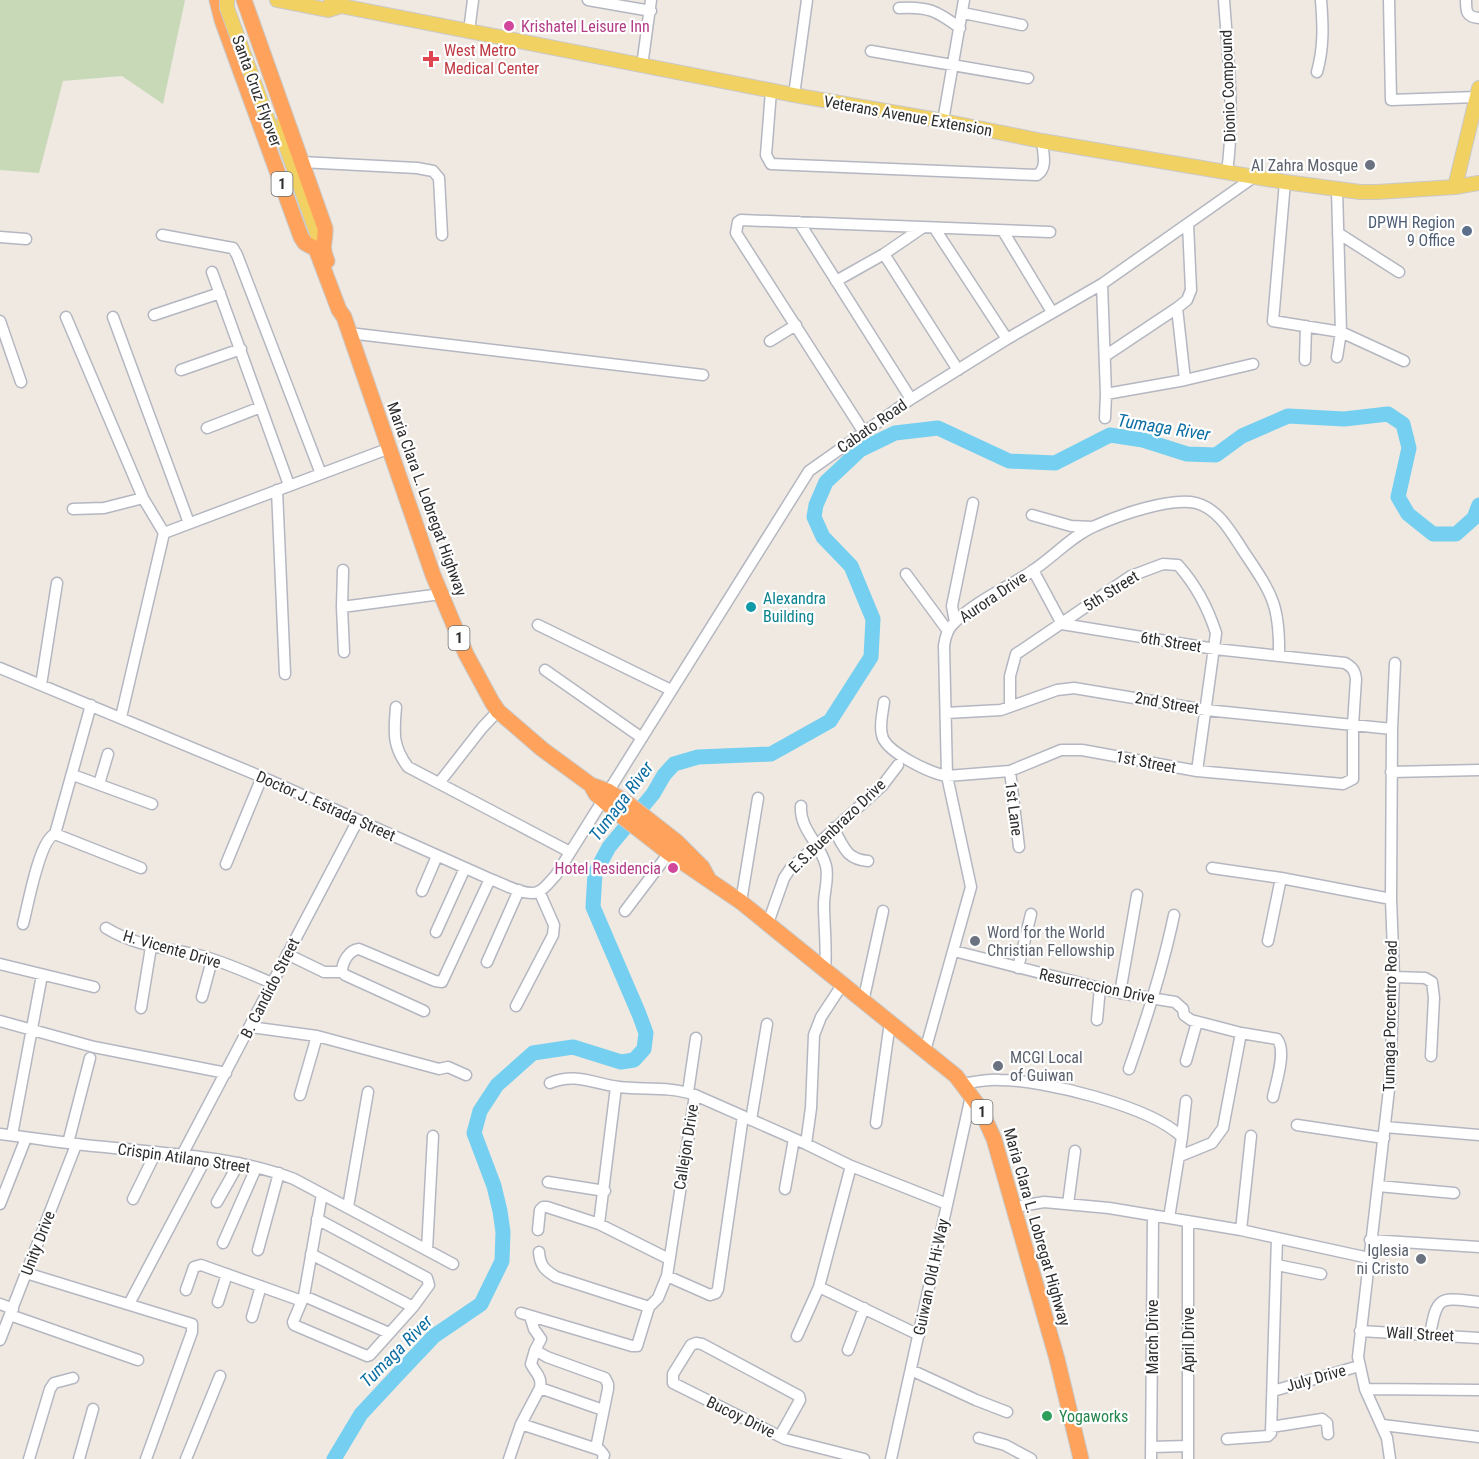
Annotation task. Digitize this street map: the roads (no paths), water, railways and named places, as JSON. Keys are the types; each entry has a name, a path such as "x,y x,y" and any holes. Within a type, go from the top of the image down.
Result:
{"highway":[{"name":"Maria Clara L. Lobregat Highway","path":"217,0 300,237 305,243 319,249"},
{"name":"Maria Clara L. Lobregat Highway","path":"244,0 325,228 325,236 319,249 339,310 441,594 466,654 498,711 517,729 651,831 669,853 708,878 768,923 925,1051 967,1090 980,1107 994,1139 1057,1359 1081,1459"},
{"path":"227,32 251,23"},
{"path":"241,72 265,63"},
{"path":"256,112 280,103"},
{"name":"Maria Clara L. Lobregat Highway","path":"651,831 677,842 702,867 708,878"}],"main road":[{"name":"Santa Cruz Flyover","path":"227,0 227,8 275,127 319,249"},
{"name":"Santa Cruz Flyover","path":"235,0 275,127"},
{"name":"Veterans Avenue Extension","path":"277,0 328,10 336,3 794,96 1285,182 1377,192 1455,187 1479,183"},
{"path":"1455,187 1478,92"}],"street":[{"path":"469,31 473,0"},
{"path":"588,0 651,5 642,66"},
{"path":"794,96 807,0"},
{"path":"943,121 964,0"},
{"name":"Dionio Compound","path":"1224,0 1231,105 1230,152 1227,172"},
{"path":"1317,72 1323,37 1321,0"},
{"path":"1389,0 1391,100 1478,92"},
{"path":"1466,0 1467,14 1470,17 1479,18"},
{"path":"899,8 917,6 939,12 960,28"},
{"path":"963,13 1022,25"},
{"path":"871,51 1028,78"},
{"path":"771,91 766,155 771,164 1037,175 1044,166 1042,141"},
{"path":"301,162 417,168 433,171 439,178 442,235"},
{"name":"Cabato Road","path":"605,796 806,474 910,399 1102,284 1254,177"},
{"path":"1285,182 1273,321 1341,332 1404,361"},
{"path":"1337,189 1341,332 1337,357"},
{"path":"863,431 735,230 738,222 741,220 1050,232"},
{"path":"799,222 910,399"},
{"path":"1105,356 1187,300 1191,290 1188,224"},
{"path":"836,281 884,254 922,228"},
{"path":"934,229 1007,339"},
{"path":"1003,231 1052,312"},
{"path":"1338,233 1399,272"},
{"path":"162,235 233,248 321,474"},
{"path":"0,237 26,239"},
{"path":"884,254 958,370"},
{"path":"212,272 289,485"},
{"path":"1102,284 1105,418"},
{"path":"154,315 220,293"},
{"path":"1177,308 1185,380"},
{"path":"66,317 143,498 164,533 121,717"},
{"path":"113,317 189,523"},
{"path":"0,321 21,382"},
{"path":"346,325 703,375"},
{"path":"770,341 796,325"},
{"path":"1305,360 1306,327"},
{"path":"181,370 241,348"},
{"path":"1106,394 1185,380 1253,364"},
{"path":"207,428 261,407"},
{"path":"164,533 390,448"},
{"path":"277,490 285,674"},
{"path":"73,509 104,508 143,498"},
{"name":"Aurora Drive","path":"925,1051 971,887 947,776 944,646 951,627 975,606 1033,570 1092,527 1132,512 1182,501 1209,507 1227,526 1269,588 1277,609 1279,656"},
{"path":"951,627 952,606 973,503"},
{"path":"1032,515 1071,526 1092,527"},
{"name":"5th Street","path":"1010,707 1010,676 1016,654 1131,576 1163,564 1170,563 1178,566 1185,573 1210,615 1216,633 1215,649"},
{"path":"343,570 344,652"},
{"path":"1033,570 1062,624"},
{"path":"906,574 951,627"},
{"path":"41,685 57,583"},
{"path":"342,607 441,594"},
{"name":"6th Street","path":"1062,624 1215,649 1345,663 1351,666 1356,672 1356,679 1353,725 1354,775 1349,783"},
{"path":"538,625 671,690"},
{"path":"1197,771 1215,649"},
{"name":"Tumaga Porcentro Road","path":"1390,1459 1383,1425 1365,1389 1359,1366 1358,1348 1390,1081 1394,978 1391,899 1391,772 1395,663"},
{"name":"Doctor J. Estrada Street","path":"0,668 262,777 490,879 519,890 534,893 539,891"},
{"path":"545,670 642,738"},
{"name":"2nd Street","path":"946,713 995,711 1057,690 1074,688 1206,710 1392,729"},
{"path":"884,702 881,729 886,743 923,768 938,775 947,776"},
{"path":"23,924 41,855 48,839 56,834 91,705"},
{"path":"396,707 394,729 398,754 408,767 570,852"},
{"path":"439,783 498,711"},
{"name":"1st Street","path":"947,776 1010,771 1061,750 1082,750 1197,771 1349,783"},
{"path":"99,784 108,754"},
{"name":"E.S.Buenbrazo Drive","path":"768,923 784,878 790,869 882,786 898,765"},
{"name":"1st Lane","path":"1010,771 1019,847"},
{"path":"1391,772 1479,771"},
{"path":"73,775 152,804"},
{"path":"226,864 262,777"},
{"path":"516,1006 553,935 554,925 539,891 556,875 605,796"},
{"path":"741,902 758,798"},
{"path":"801,806 804,824 818,845 826,867 825,970"},
{"name":"B. Candido Street","path":"182,1155 358,820"},
{"path":"833,828 848,854 856,860 868,861"},
{"path":"56,834 141,868"},
{"path":"625,911 669,853"},
{"path":"422,891 437,856"},
{"path":"436,932 465,868"},
{"path":"1212,868 1281,878 1391,899"},
{"path":"1268,941 1281,878"},
{"path":"342,972 346,959 353,951 359,949 442,982 490,879"},
{"path":"487,962 519,890"},
{"path":"1120,993 1137,895"},
{"path":"863,1002 883,911"},
{"path":"1018,968 1031,914"},
{"path":"1129,1069 1166,955 1174,915"},
{"name":"H. Vicente Drive","path":"106,928 121,937 151,947 212,960 272,983"},
{"path":"141,1008 151,947"},
{"name":"Resurreccion Drive","path":"954,951 1120,993 1179,1004 1187,1018 1197,1022"},
{"path":"287,954 324,972 342,972 424,1011"},
{"path":"202,997 212,960"},
{"path":"0,964 94,987"},
{"path":"12,1135 42,975"},
{"path":"1394,978 1425,978 1432,982 1434,998 1431,1056"},
{"path":"806,1144 811,1108 814,1035 821,1017 842,985"},
{"path":"1097,1020 1100,988"},
{"path":"0,1022 94,1047 226,1073"},
{"path":"876,1123 890,1022"},
{"path":"1186,1061 1197,1022 1241,1033 1272,1037 1280,1043 1282,1051 1273,1097"},
{"path":"667,1276 710,1295 714,1295 718,1289 747,1118 767,1024"},
{"path":"250,1027 317,1036 439,1069 448,1067 466,1075"},
{"path":"1180,1156 1212,1143 1223,1128 1241,1033"},
{"path":"300,1095 317,1036"},
{"path":"550,1083 561,1078 587,1079 616,1087 667,1089 691,1094 696,1038"},
{"name":"Unity Drive","path":"1,1334 12,1312 72,1144 90,1058"},
{"path":"967,1090 1000,1080 1053,1086 1127,1107 1160,1120 1182,1137"},
{"path":"599,1224 605,1191 616,1087"},
{"name":"Guiwan Old Hi-Way","path":"891,1459 947,1204 967,1090"},
{"path":"348,1207 368,1092"},
{"name":"Callejon Drive","path":"535,1350 541,1339 526,1314 635,1347 639,1344 649,1307 658,1298 667,1276 691,1094 851,1166 947,1204"},
{"path":"1169,1218 1180,1156 1186,1101"},
{"path":"1298,1125 1384,1133 1479,1135"},
{"name":"Crispin Atilano Street","path":"0,1134 206,1158 279,1173 348,1207 453,1264"},
{"path":"427,1250 433,1136"},
{"path":"1241,1230 1251,1136"},
{"path":"0,1204 27,1138"},
{"path":"784,1190 794,1139"},
{"path":"1068,1204 1074,1151"},
{"path":"133,1199 156,1152"},
{"path":"129,1304 206,1158"},
{"path":"217,1202 239,1163"},
{"path":"797,1336 819,1287 851,1166"},
{"path":"223,1243 256,1168"},
{"path":"258,1250 279,1173"},
{"path":"548,1182 605,1191"},
{"path":"1378,1186 1454,1193"},
{"path":"317,1219 428,1278 429,1285 413,1307 370,1355 364,1356 294,1324 293,1319 303,1298 317,1219 322,1194"},
{"path":"1015,1207 1036,1202 1153,1215 1241,1230 1369,1258"},
{"path":"538,1230 540,1210 543,1207 599,1224 669,1259"},
{"name":"March Drive","path":"1150,1459 1153,1215"},
{"name":"April Drive","path":"1188,1221 1188,1459"},
{"path":"1227,1439 1268,1436 1271,1427 1277,1238"},
{"path":"1370,1240 1479,1247"},
{"path":"539,1252 540,1262 544,1269 556,1277 649,1307"},
{"path":"311,1254 413,1307"},
{"path":"186,1290 194,1267 197,1265 303,1298 389,1333"},
{"path":"1277,1265 1321,1275"},
{"path":"26,1274 192,1324 193,1328 146,1459"},
{"path":"218,1302 228,1274"},
{"path":"252,1317 261,1286"},
{"path":"819,1287 919,1335"},
{"path":"1430,1335 1434,1313 1441,1301 1448,1299 1479,1302"},
{"path":"0,1304 12,1312 138,1360"},
{"path":"848,1350 864,1308"},
{"name":"Wall Street","path":"1360,1331 1479,1338"},
{"name":"Bucoy Drive","path":"780,1436 800,1400 799,1396 702,1344 696,1343 686,1351 673,1374 673,1383 780,1436 864,1459"},
{"path":"510,1459 521,1424 540,1388 541,1380 531,1364 535,1350 605,1378 608,1389 596,1448"},
{"name":"July Drive","path":"1273,1391 1359,1366"},
{"path":"911,1370 976,1401 1008,1412"},
{"path":"186,1459 220,1376"},
{"path":"29,1459 50,1389 54,1383 73,1378"},
{"path":"540,1388 603,1410"},
{"path":"1365,1389 1479,1390"},
{"path":"79,1459 93,1408"},
{"path":"1271,1427 1322,1419 1326,1423 1328,1434"},
{"path":"521,1424 596,1448 603,1452 603,1459"},
{"path":"1383,1425 1479,1437"},
{"path":"979,1438 1005,1445 1031,1459"},
{"path":"1151,1447 1188,1446"}],"waterway":[{"name":"Tumaga River","path":"334,1459 361,1414 434,1336 481,1304 502,1261 503,1232 500,1211 494,1186 474,1133 480,1111 497,1085 533,1053 573,1047 621,1062 634,1060 644,1049 646,1033 593,907 595,873 609,847 653,794 664,775 674,764 698,757 771,754 830,721 871,657 873,619 851,566 823,537 814,517 816,505 826,482 860,450 895,433 938,428 1009,461 1055,463 1110,435 1143,440 1187,454 1216,455 1242,436 1288,416 1344,419 1388,414 1403,424 1409,448 1398,497 1408,514 1433,534 1456,534 1474,518 1479,505"}],"place":[{"name":"Krishatel Leisure Inn","path":"509,26"},
{"name":"West Metro Medical Center","path":"431,59"},
{"name":"Al Zahra Mosque","path":"1370,165"},
{"name":"DPWH Region 9 Office","path":"1467,231"},
{"name":"Alexandra Building","path":"751,607"},
{"name":"Hotel Residencia","path":"673,868"},
{"name":"Word for the World Christian Fellowship","path":"975,941"},
{"name":"MCGI Local of Guiwan","path":"998,1066"},
{"name":"Iglesia ni Cristo","path":"1421,1259"},
{"name":"Yogaworks","path":"1047,1416"}]}
